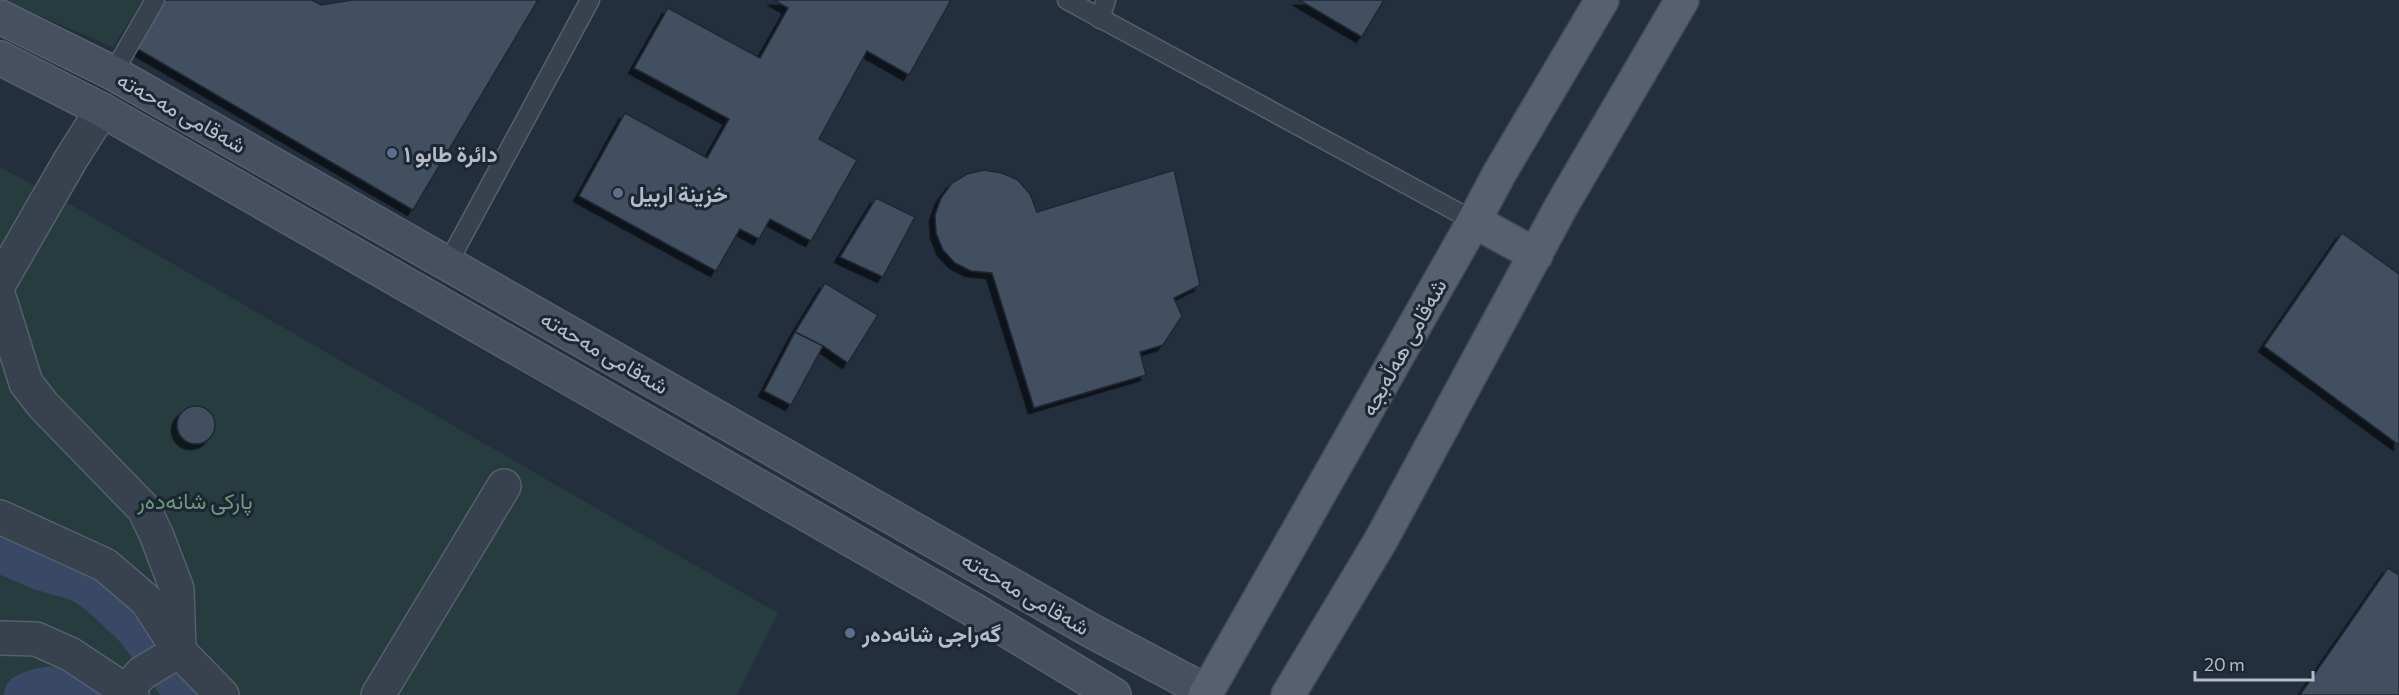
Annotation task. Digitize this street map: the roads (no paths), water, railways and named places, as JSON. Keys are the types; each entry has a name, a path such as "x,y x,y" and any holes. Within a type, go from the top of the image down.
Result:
{"main road":[{"name":"شەقامی هەڵەبجە","path":"1206,694 1474,221 1498,174 1602,0"},
{"path":"1288,695 1381,540 1562,205 1682,0"},
{"name":"شەقامی مەحەتە","path":"0,17 113,73 1206,694"},
{"name":"شەقامی مەحەتە","path":"0,58 102,110 962,603 1114,695"},
{"path":"1474,221 1536,255"}],"street":[{"path":"0,282 102,110"},
{"path":"0,300 26,383 43,405 144,509 177,589 179,651"},
{"path":"378,695 504,486"},
{"path":"0,517 105,565 147,601 179,651 222,695"},
{"path":"0,638 36,639 133,686 179,651"}],"lane":[{"path":"113,73 155,0"},
{"path":"446,262 461,240 590,0"},
{"path":"1067,0 1474,221"},
{"path":"1100,19 1106,0"}],"waterway":[{"path":"0,552 40,569 81,581 102,596 135,627 187,695"},
{"path":"25,695 51,687 96,695"}],"place":[{"name":"دائرة طابو ١","path":"392,153"},
{"name":"خزينة اربيل","path":"618,193"},
{"name":"گەراجی شانەدەر","path":"850,633"}],"park label":[{"name":"پارکی شانەدەر","path":"195,500"}]}
